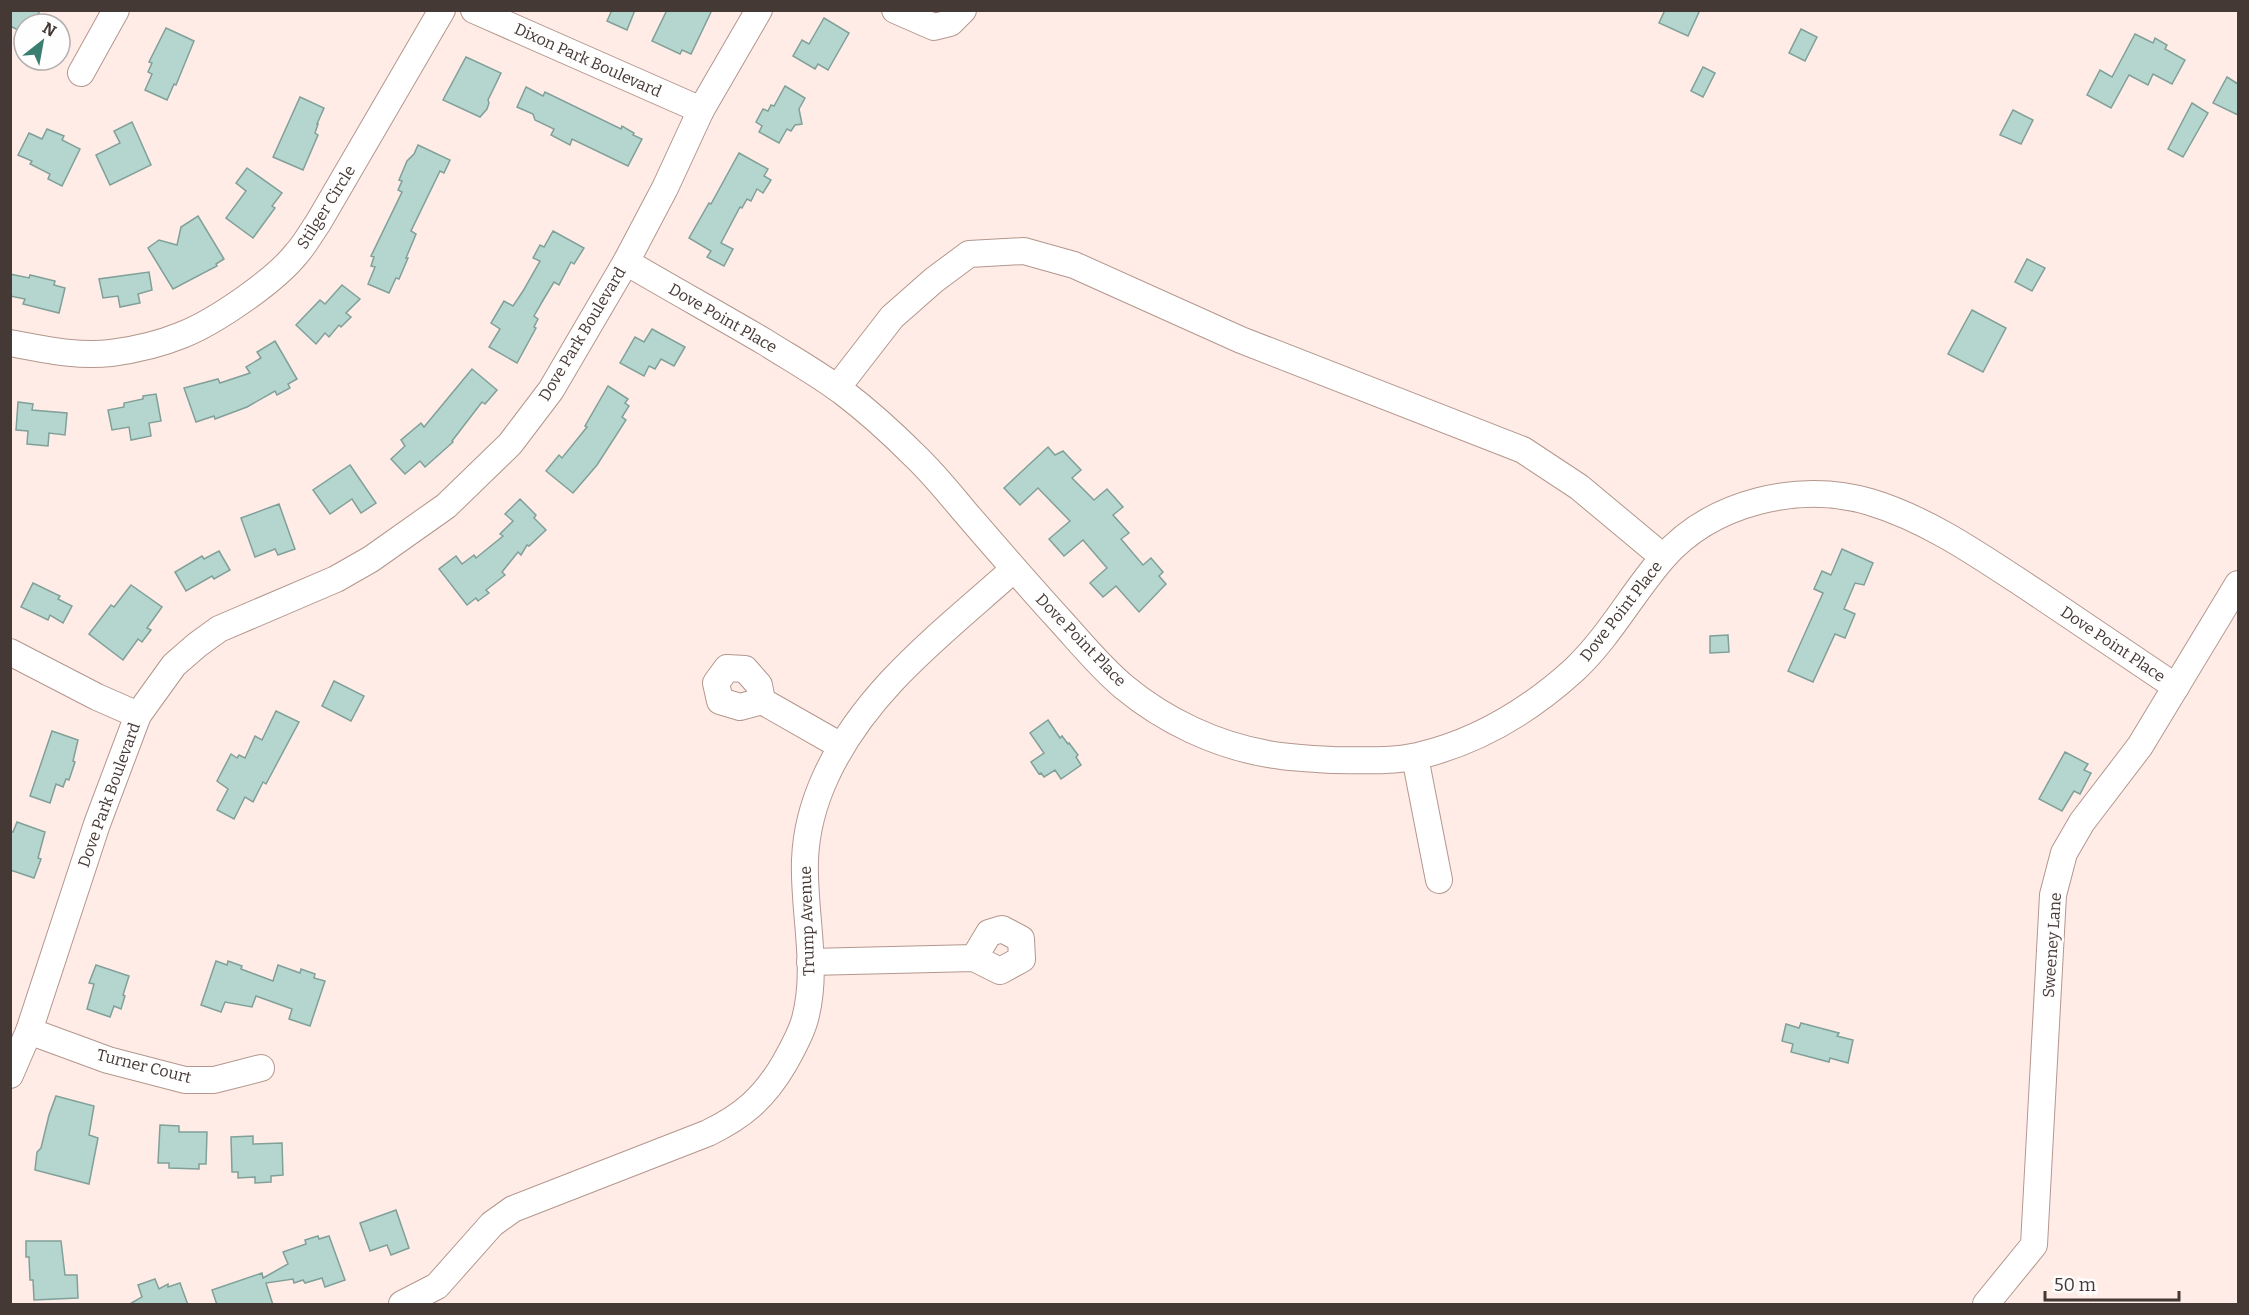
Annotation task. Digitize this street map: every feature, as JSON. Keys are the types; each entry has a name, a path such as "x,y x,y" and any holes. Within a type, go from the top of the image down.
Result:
{"street":[{"path":"81,73 116,10"},
{"name":"Stilger Circle","path":"10,343 70,353 111,353 149,345 183,335 268,281 296,254 318,223 442,10"},
{"name":"Dixon Park Boulevard","path":"474,10 701,111"},
{"name":"Dove Park Boulevard","path":"10,1075 29,1031 98,824 138,715 174,665 219,628 336,579 411,532 462,491 510,444 551,390 626,262 665,188 701,111 759,10"},
{"path":"895,10 934,27 950,23 963,10"},
{"path":"837,388 892,317 934,280 969,254 1024,251 1074,265 1241,340 1523,450 1579,487 1663,557"},
{"name":"Dove Point Place","path":"626,262 729,321 837,388 917,457 1105,670 1124,687 1169,718 1199,734 1233,746 1269,755 1385,760 1415,757 1478,735 1508,720 1539,699 1575,669 1598,644 1663,557 1687,536 1714,518 1742,506 1773,498 1802,495 1838,496 1865,501 1918,521 1990,562 2176,687"},
{"name":"Trump Avenue","path":"402,1305 437,1286 492,1224 513,1209 708,1133 728,1123 754,1104 770,1087 800,1031 807,1005 810,962 806,842 817,799 841,746 856,722 884,687 1014,569"},
{"name":"Sweeney Lane","path":"1986,1305 2034,1245 2053,895 2064,853 2082,822 2140,746 2238,584"},
{"path":"10,652 97,697 138,715"},
{"path":"762,701 841,746"},
{"path":"1415,757 1439,880"},
{"path":"810,962 974,958"},
{"name":"Turner Court","path":"29,1031 108,1060 185,1080 214,1080 261,1068"}],"building":[{"path":"10,10 40,10 39,12 12,12 12,27 10,26"},
{"path":"612,10 635,10 627,30 607,21"},
{"path":"667,10 712,10 691,54 682,50 680,54 652,41"},
{"path":"1665,10 1700,10 1688,36 1659,23"},
{"path":"824,18 849,33 828,70 818,64 815,69 793,56 802,40 809,44"},
{"path":"166,28 194,41 176,85 174,84 167,100 145,90 152,74 148,72 152,63 149,62"},
{"path":"1801,29 1817,37 1805,61 1789,53"},
{"path":"2135,34 2153,43 2155,38 2167,45 2165,49 2185,60 2172,84 2153,74 2148,85 2129,75 2111,108 2087,95 2100,70 2112,77"},
{"path":"466,57 501,73 488,100 487,109 480,117 443,100"},
{"path":"1703,67 1715,73 1703,97 1691,91"},
{"path":"2227,77 2238,84 2238,115 2213,103"},
{"path":"785,86 805,98 799,109 802,124 795,125 791,131 787,129 779,143 759,132 762,126 756,122 763,109 768,111 771,105 774,106"},
{"path":"526,87 543,96 545,92 621,129 622,126 642,139 628,166 572,139 570,145 551,135 554,129 535,120 533,114 517,107"},
{"path":"300,97 324,108 315,133 318,135 303,170 273,157"},
{"path":"2192,103 2208,113 2183,157 2168,149"},
{"path":"2013,110 2033,120 2021,144 2000,135"},
{"path":"132,122 151,165 110,185 96,155 120,143 114,131"},
{"path":"47,129 64,136 62,140 80,149 62,186 48,179 50,174 30,164 32,161 18,155 29,133 42,139"},
{"path":"418,145 450,160 444,173 440,171 411,231 416,234 406,258 408,258 399,279 396,278 389,293 368,284 375,267 371,266 374,257 371,256 402,192 398,190 402,181 399,180 407,161 414,154"},
{"path":"739,153 768,169 764,176 771,180 763,193 757,189 751,201 747,199 742,208 740,207 721,243 733,249 724,266 707,257 711,251 689,238"},
{"path":"247,168 282,193 272,206 275,208 253,238 226,218 246,191 236,183"},
{"path":"198,216 224,259 216,264 217,266 173,289 148,248 159,240 177,245 181,227"},
{"path":"553,231 584,248 574,264 571,262 559,285 554,282 542,302 534,316 538,319 534,327 536,328 517,363 489,347 500,329 491,323 504,301 513,306 540,261 533,258 540,245 544,247"},
{"path":"2027,259 2045,268 2032,291 2015,282"},
{"path":"149,272 152,290 138,294 140,303 120,307 118,296 103,298 99,279"},
{"path":"10,274 29,278 30,275 55,281 54,285 65,288 59,313 23,304 25,299 10,296"},
{"path":"342,285 360,299 346,313 351,317 341,327 339,325 329,337 325,333 316,344 296,325 320,300 325,304"},
{"path":"1972,310 2006,328 1983,372 1948,354"},
{"path":"652,329 685,347 674,366 661,359 655,369 649,366 644,376 620,363 635,337 644,342"},
{"path":"275,341 297,379 288,384 290,388 277,395 275,391 247,407 215,419 214,416 196,422 184,388 218,379 220,383 250,373 246,367 261,358 257,352"},
{"path":"472,369 497,390 485,404 482,402 453,442 425,467 420,461 405,474 391,459 405,446 401,440 421,423 424,427"},
{"path":"608,386 628,399 625,403 629,406 622,417 626,420 597,465 573,493 546,471 559,455 562,458 587,427 585,426"},
{"path":"156,394 161,421 149,423 151,436 131,440 129,427 112,430 108,410 124,407 124,403 143,399 143,396"},
{"path":"18,402 33,404 32,410 67,413 65,435 49,433 48,446 27,444 28,431 16,430"},
{"path":"1048,447 1055,455 1063,451 1081,470 1072,478 1094,500 1107,489 1123,507 1113,515 1129,533 1121,539 1143,565 1151,558 1163,572 1159,576 1166,584 1139,612 1116,586 1103,597 1090,583 1107,568 1083,540 1064,556 1049,539 1070,521 1038,488 1020,505 1004,488"},
{"path":"350,465 376,503 361,513 352,499 330,514 313,490"},
{"path":"520,499 536,515 534,518 546,530 529,546 527,545 521,555 518,552 502,572 505,575 486,590 489,593 478,601 476,598 467,605 439,569 456,556 462,564 474,555 476,558 503,536 500,534 513,521 505,514"},
{"path":"279,504 295,549 278,555 275,549 255,557 241,518"},
{"path":"1842,549 1873,563 1864,585 1855,583 1844,609 1855,614 1845,638 1835,634 1813,682 1788,671 1823,593 1814,589 1822,571 1831,575"},
{"path":"219,551 230,570 214,579 212,576 186,591 175,572 202,556 204,559"},
{"path":"33,583 60,596 58,599 72,606 63,623 50,615 48,620 21,607"},
{"path":"131,585 162,607 147,628 151,630 142,642 138,639 123,660 89,634 111,605 114,607"},
{"path":"1728,635 1729,652 1710,653 1710,636"},
{"path":"334,681 364,696 351,721 322,706"},
{"path":"276,711 299,722 266,784 263,782 253,802 245,797 234,819 217,810 228,789 217,781 231,754 237,758 239,755 245,758 255,736 262,740"},
{"path":"1048,720 1060,738 1062,736 1078,755 1076,757 1081,765 1061,779 1055,770 1044,777 1041,773 1039,774 1031,762 1044,753 1030,733"},
{"path":"52,731 78,740 73,761 75,762 69,780 66,779 63,787 56,784 50,803 30,796"},
{"path":"2065,752 2088,764 2084,770 2091,773 2080,794 2074,791 2062,811 2039,799"},
{"path":"17,822 45,832 38,858 41,859 34,878 10,870 10,831 13,832"},
{"path":"216,961 227,965 228,961 242,966 241,969 273,981 278,965 300,973 301,969 315,974 314,978 325,981 310,1026 289,1019 292,1009 256,996 252,1007 225,1002 221,1012 201,1005"},
{"path":"96,965 129,976 121,1009 114,1006 110,1017 87,1009 94,984 89,983"},
{"path":"1801,1023 1839,1033 1837,1036 1853,1040 1848,1063 1830,1058 1829,1062 1791,1052 1793,1044 1782,1041 1786,1024 1799,1028"},
{"path":"56,1096 94,1106 89,1135 98,1138 89,1184 35,1170 37,1152 41,1148"},
{"path":"160,1125 179,1126 179,1132 207,1132 206,1164 199,1164 199,1169 169,1168 169,1163 158,1163"},
{"path":"253,1136 253,1144 282,1143 283,1175 271,1176 271,1182 255,1183 255,1177 238,1178 238,1172 232,1172 231,1137"},
{"path":"396,1210 409,1248 391,1255 387,1245 370,1251 360,1223"},
{"path":"318,1236 319,1239 329,1236 345,1280 325,1287 322,1278 305,1283 303,1280 294,1283 293,1279 266,1283 273,1305 217,1305 212,1290 262,1273 263,1278 288,1264 283,1252 306,1244 305,1240"},
{"path":"26,1241 61,1241 65,1275 77,1275 78,1298 34,1300 29,1257 26,1257"},
{"path":"155,1279 159,1289 168,1284 168,1287 180,1283 188,1305 128,1305 142,1297 138,1285"}]}
